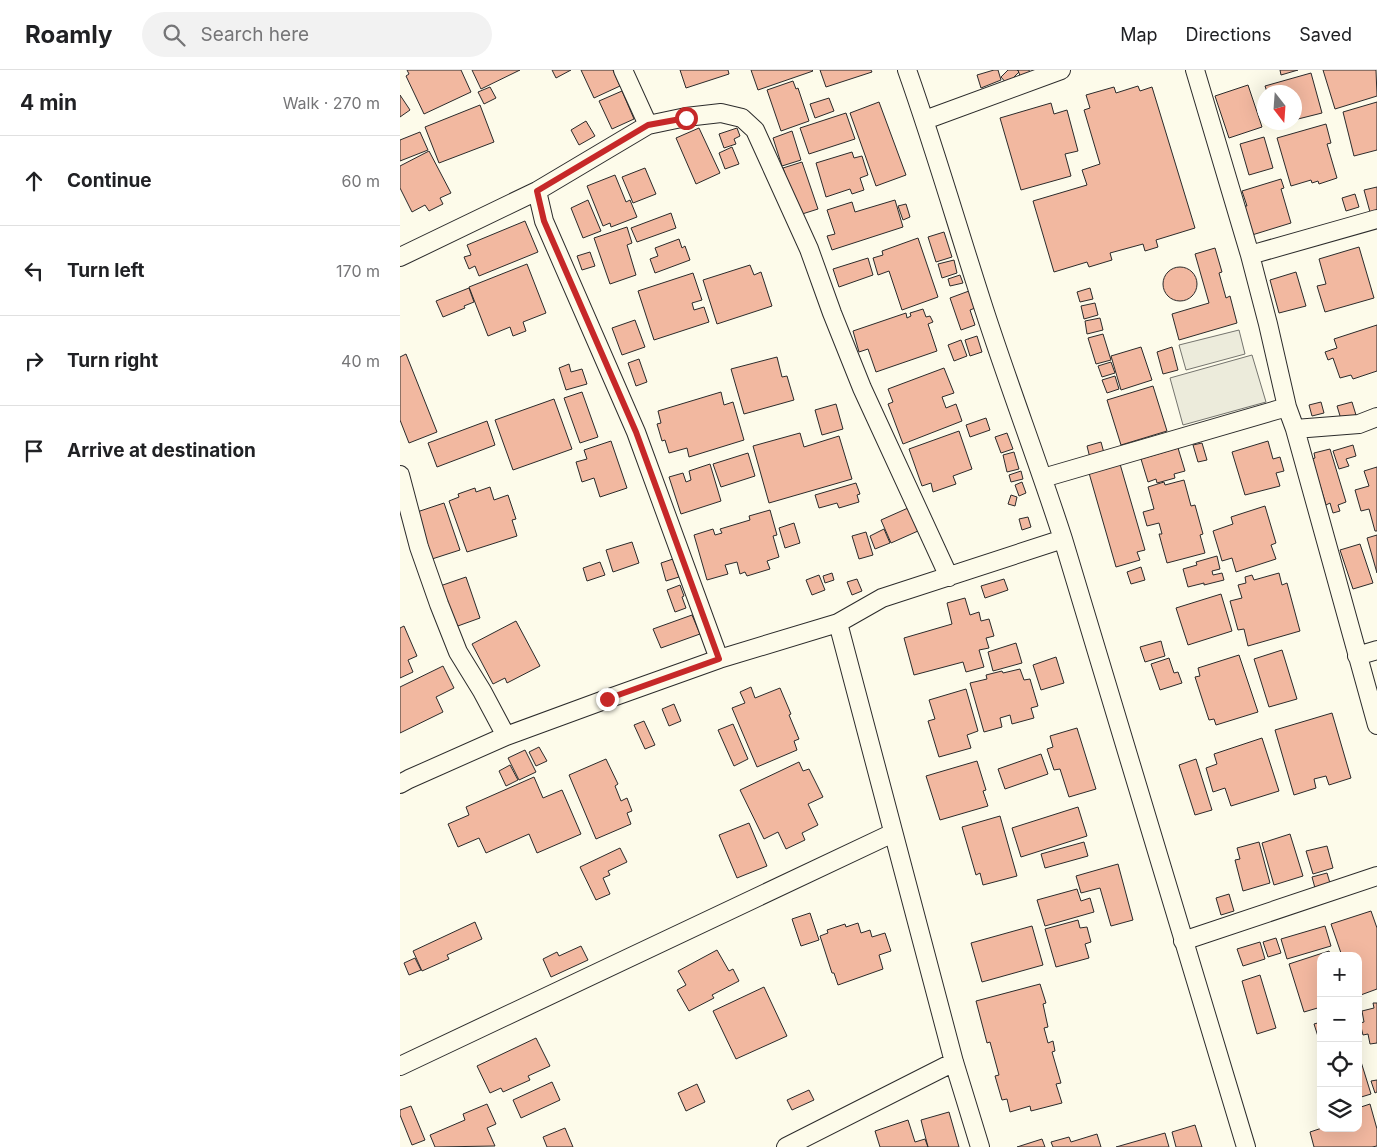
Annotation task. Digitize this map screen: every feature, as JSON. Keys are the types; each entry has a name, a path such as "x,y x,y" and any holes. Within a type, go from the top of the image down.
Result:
{"street":[{"path":"623,70 648,125"},
{"path":"908,70 985,311 1063,539 1246,1147"},
{"path":"925,120 1061,70"},
{"path":"1195,70 1250,255 1288,407 1377,725"},
{"path":"400,256 537,191 648,125 721,112 742,118 755,130 810,248 832,313 862,388 949,577"},
{"path":"537,191 544,221 636,432 719,659"},
{"path":"1250,255 1377,219"},
{"path":"1043,478 1288,407"},
{"path":"1295,429 1359,424 1377,417"},
{"path":"400,475 419,547 458,652 506,736"},
{"path":"400,784 506,736 719,659 838,623 882,598 1063,539"},
{"path":"838,623 954,1062 980,1147"},
{"path":"1357,656 1377,650"},
{"path":"400,1066 893,833"},
{"path":"1183,941 1377,876"},
{"path":"786,1147 954,1062"}],"shaded area":[{"path":"1239,330 1245,354 1186,370 1179,345"},
{"path":"1252,355 1266,402 1183,425 1170,378"}],"building":[{"path":"407,70 461,70 471,92 424,114 406,76 409,74"},
{"path":"472,70 520,70 481,89"},
{"path":"552,70 571,70 556,78"},
{"path":"581,70 613,70 620,86 594,98"},
{"path":"680,70 728,70 729,74 686,88"},
{"path":"751,70 812,70 813,71 758,90"},
{"path":"820,70 871,70 872,72 826,87"},
{"path":"998,70 1001,80 981,88 977,75"},
{"path":"1008,70 1017,70 1019,72 1007,84 1001,77"},
{"path":"1018,70 1029,70 1031,76 1021,79"},
{"path":"1280,70 1298,70 1281,75"},
{"path":"1323,70 1376,70 1377,96 1335,109"},
{"path":"1311,73 1322,113 1302,118 1302,85 1269,85"},
{"path":"793,81 796,89 798,88 809,121 781,131 767,90"},
{"path":"1248,85 1257,112 1257,129 1229,138 1215,96"},
{"path":"1138,86 1140,91 1152,87 1195,228 1156,240 1158,247 1145,251 1143,244 1110,253 1112,260 1089,267 1087,262 1054,272 1033,201 1087,185 1082,170 1100,164 1084,110 1090,108 1086,95 1114,87 1116,93"},
{"path":"490,87 496,98 484,104 478,92"},
{"path":"622,91 634,119 612,129 599,101"},
{"path":"400,95 410,110 400,117"},
{"path":"829,98 834,111 815,118 810,104"},
{"path":"879,102 906,175 876,186 850,113"},
{"path":"1377,102 1377,150 1354,156 1343,112"},
{"path":"1051,103 1054,114 1067,110 1078,151 1065,154 1071,176 1021,190 1000,118"},
{"path":"480,105 494,142 439,163 425,127"},
{"path":"846,113 855,139 809,154 800,128"},
{"path":"586,121 595,136 579,145 571,130"},
{"path":"1326,124 1331,143 1327,144 1337,178 1319,184 1318,181 1312,183 1311,180 1291,186 1277,138"},
{"path":"699,128 720,173 696,184 676,138"},
{"path":"737,128 740,136 734,139 736,144 724,148 719,134"},
{"path":"792,131 801,160 782,166 773,138"},
{"path":"420,132 428,150 400,161 400,140"},
{"path":"1264,137 1273,168 1249,175 1240,144"},
{"path":"732,147 739,164 725,169 719,153"},
{"path":"429,151 451,193 440,198 443,204 429,211 425,205 412,212 400,188 400,166"},
{"path":"852,152 854,158 862,156 868,175 860,178 864,190 852,194 850,189 826,197 816,163"},
{"path":"802,162 818,209 799,215 783,168"},
{"path":"645,168 656,194 633,203 622,177"},
{"path":"615,175 626,202 630,200 637,217 611,227 610,223 603,226 587,186"},
{"path":"1281,179 1284,188 1281,189 1291,223 1252,235 1244,206 1247,206 1242,191"},
{"path":"1377,187 1377,210 1370,212 1364,190"},
{"path":"1355,194 1359,207 1346,211 1342,198"},
{"path":"588,200 601,231 583,238 571,208"},
{"path":"895,200 903,227 832,250 827,236 835,234 827,210 852,202 855,212"},
{"path":"906,204 910,217 903,220 898,206"},
{"path":"671,213 676,228 637,242 631,228"},
{"path":"525,221 538,252 479,276 475,266 469,269 464,257 471,255 467,245"},
{"path":"627,227 632,243 627,245 636,275 610,284 594,238"},
{"path":"944,232 952,257 936,262 928,237"},
{"path":"918,238 938,297 902,310 889,271 878,275 873,258 883,255 882,251"},
{"path":"679,239 682,248 685,246 690,260 655,273 650,259 658,256 655,248"},
{"path":"1359,247 1374,298 1325,312 1317,286 1326,284 1319,259"},
{"path":"1215,248 1222,272 1219,273 1226,298 1230,296 1237,323 1179,340 1172,314 1209,303 1195,254"},
{"path":"590,252 595,266 582,270 577,256"},
{"path":"868,258 873,275 839,287 833,269"},
{"path":"954,260 957,273 942,278 938,264"},
{"path":"527,264 546,313 523,322 526,331 513,336 510,327 488,336 469,287"},
{"path":"750,265 754,275 761,272 772,306 717,324 703,280"},
{"path":"1180,267 1187,268 1192,272 1196,277 1196,291 1192,296 1187,300 1180,301 1173,300 1168,296 1164,291 1163,284 1164,277 1168,272 1173,268"},
{"path":"1296,272 1306,306 1279,313 1270,280"},
{"path":"693,273 702,300 692,303 694,310 704,307 709,322 654,340 638,291"},
{"path":"960,275 963,283 950,286 948,279"},
{"path":"469,288 474,302 443,317 436,301"},
{"path":"1090,288 1093,299 1080,302 1077,292"},
{"path":"969,291 975,308 970,310 975,325 961,330 950,298"},
{"path":"1095,303 1098,315 1084,319 1081,306"},
{"path":"923,309 926,317 930,316 933,322 928,324 937,351 876,372 868,349 859,352 853,331 906,313 907,318 911,316 910,313"},
{"path":"1100,318 1103,330 1087,334 1085,321"},
{"path":"635,320 645,347 622,355 612,328"},
{"path":"1377,325 1377,371 1353,379 1351,375 1340,378 1333,358 1328,360 1325,352 1337,348 1334,339"},
{"path":"1103,334 1111,360 1096,364 1088,338"},
{"path":"977,336 982,352 970,356 965,340"},
{"path":"961,340 967,356 954,361 948,345"},
{"path":"1141,347 1152,380 1121,390 1111,356"},
{"path":"1172,347 1178,370 1163,374 1157,352"},
{"path":"406,354 437,432 409,443 400,420 400,357"},
{"path":"777,357 782,377 787,376 794,400 744,414 731,369"},
{"path":"639,359 647,382 636,386 628,363"},
{"path":"1111,362 1115,373 1102,377 1098,366"},
{"path":"569,364 571,372 582,369 587,384 566,390 559,368"},
{"path":"944,368 954,393 942,397 946,408 956,404 962,421 903,444 888,404 893,402 888,389"},
{"path":"1115,376 1119,389 1107,393 1102,380"},
{"path":"1153,386 1167,431 1121,445 1107,400"},
{"path":"582,392 598,437 580,443 564,398"},
{"path":"721,392 724,405 733,402 744,440 689,457 687,448 669,453 665,440 662,441 657,424 661,423 658,411"},
{"path":"554,399 572,449 513,470 495,420"},
{"path":"1321,402 1324,413 1312,416 1309,405"},
{"path":"1352,402 1356,415 1341,419 1337,406"},
{"path":"836,404 843,429 822,435 815,410"},
{"path":"986,418 990,430 970,437 966,425"},
{"path":"487,421 495,445 437,467 428,443"},
{"path":"959,431 972,469 953,476 956,484 933,492 931,483 922,486 909,449"},
{"path":"800,433 804,447 839,436 852,479 769,503 753,446"},
{"path":"1007,433 1013,449 1001,453 995,437"},
{"path":"611,441 627,488 600,497 594,478 582,482 576,462 587,459 584,450"},
{"path":"1268,441 1273,459 1280,457 1284,471 1276,473 1280,486 1245,495 1232,452"},
{"path":"1101,442 1104,453 1090,458 1087,446"},
{"path":"1202,443 1207,460 1198,462 1193,445"},
{"path":"1353,445 1356,456 1346,459 1349,466 1339,469 1333,451"},
{"path":"1178,448 1185,471 1174,474 1175,478 1157,483 1156,479 1148,482 1141,459"},
{"path":"1330,449 1346,502 1338,505 1340,511 1333,513 1330,503 1326,505 1312,459 1315,458 1314,453"},
{"path":"1014,452 1019,469 1007,472 1003,455"},
{"path":"748,453 755,476 721,487 713,464"},
{"path":"710,464 721,501 681,514 669,477 683,473 686,482 691,480 689,471"},
{"path":"1120,464 1145,550 1137,552 1140,560 1116,567 1089,473"},
{"path":"1377,467 1377,531 1375,531 1369,509 1361,511 1355,490 1369,486 1364,471"},
{"path":"1021,471 1023,479 1011,482 1009,475"},
{"path":"1184,480 1191,506 1195,505 1203,534 1200,535 1205,553 1167,563 1159,534 1162,534 1159,523 1147,526 1143,512 1154,509 1148,487 1164,482 1165,485"},
{"path":"1022,482 1026,493 1019,496 1015,485"},
{"path":"856,483 860,494 857,495 859,502 839,508 837,503 819,508 815,495"},
{"path":"490,487 494,500 508,495 516,519 512,520 517,536 467,552 449,501 459,497 458,494 475,488 476,492"},
{"path":"1011,495 1017,497 1015,506 1008,504"},
{"path":"444,503 460,550 432,559 417,512"},
{"path":"1265,506 1276,543 1271,545 1276,559 1236,572 1232,558 1222,561 1213,531 1233,524 1231,517"},
{"path":"908,508 918,531 891,543 881,520"},
{"path":"770,510 777,535 773,536 779,557 767,561 770,569 747,576 745,572 740,574 737,562 725,565 728,574 707,580 694,535 713,529 715,535 722,533 720,529 750,520 749,516"},
{"path":"1028,517 1031,527 1022,530 1019,519"},
{"path":"794,523 800,543 785,548 779,528"},
{"path":"884,529 890,543 875,549 870,536"},
{"path":"866,532 873,555 859,559 852,536"},
{"path":"1377,535 1377,573 1367,538"},
{"path":"632,542 639,563 613,572 606,550"},
{"path":"1360,544 1373,583 1353,589 1340,550"},
{"path":"1217,556 1220,569 1212,571 1213,575 1222,573 1224,580 1188,587 1183,569 1197,565 1196,562"},
{"path":"673,559 679,577 666,581 661,563"},
{"path":"600,562 605,575 587,581 583,568"},
{"path":"1141,567 1145,580 1131,584 1127,572"},
{"path":"832,573 834,580 825,583 823,576"},
{"path":"1279,573 1282,585 1287,583 1300,631 1248,646 1244,629 1238,630 1230,601 1242,598 1238,585 1246,583 1245,577 1252,575 1254,580"},
{"path":"819,575 825,590 812,595 806,580"},
{"path":"466,577 480,618 455,627 440,586"},
{"path":"857,579 862,591 852,595 847,582"},
{"path":"1004,579 1008,590 985,598 981,586"},
{"path":"680,585 686,608 675,612 667,590"},
{"path":"1221,594 1232,631 1188,645 1176,608"},
{"path":"965,598 970,615 979,612 981,621 989,619 994,636 986,638 989,648 979,650 984,667 966,672 963,662 914,675 904,638 952,624 947,603"},
{"path":"692,615 700,634 661,648 653,629"},
{"path":"516,621 540,666 507,683 505,678 493,684 472,644"},
{"path":"404,626 417,656 408,660 413,672 400,678 400,628"},
{"path":"1161,641 1165,656 1145,662 1140,647"},
{"path":"1016,643 1022,663 993,671 988,652"},
{"path":"1282,650 1297,699 1269,707 1254,659"},
{"path":"1239,655 1258,712 1216,725 1214,719 1209,720 1195,677 1200,676 1198,668"},
{"path":"1056,657 1064,683 1041,690 1033,665"},
{"path":"1169,658 1174,673 1178,672 1182,683 1160,690 1151,664"},
{"path":"443,666 454,688 436,697 443,712 400,733 400,687"},
{"path":"1020,669 1024,680 1030,679 1038,706 1031,708 1034,718 1012,724 1010,715 1000,718 1002,727 984,732 970,683 987,679 986,675"},
{"path":"751,687 755,698 780,688 799,739 794,741 797,750 757,767 732,708 745,703 740,692"},
{"path":"966,689 978,731 967,735 971,748 939,757 928,721 935,719 929,700"},
{"path":"674,704 681,721 669,726 662,709"},
{"path":"1332,713 1351,778 1329,785 1326,776 1314,779 1316,788 1294,795 1275,730"},
{"path":"644,721 655,745 645,749 634,725"},
{"path":"733,724 748,759 734,766 718,730"},
{"path":"1077,728 1096,789 1069,797 1060,769 1054,770 1047,749 1053,747 1050,736"},
{"path":"1262,738 1279,791 1231,806 1225,788 1213,792 1206,768 1217,764 1214,754"},
{"path":"539,747 547,761 536,766 529,752"},
{"path":"525,750 536,772 519,780 508,758"},
{"path":"1041,754 1048,774 1005,789 998,769"},
{"path":"606,759 618,784 615,786 621,801 627,798 632,811 627,813 631,824 596,839 569,775"},
{"path":"1196,759 1212,810 1195,815 1179,765"},
{"path":"977,761 986,790 983,791 988,806 940,820 926,776"},
{"path":"799,762 803,771 809,769 823,797 808,804 818,825 802,833 805,840 786,849 778,832 764,839 740,790"},
{"path":"510,765 518,780 506,786 499,771"},
{"path":"534,777 543,798 562,790 581,834 537,853 529,834 486,853 479,838 458,847 448,824 469,815 466,807"},
{"path":"1078,807 1087,836 1021,857 1012,828"},
{"path":"1000,816 1017,876 983,885 980,873 976,875 962,827"},
{"path":"749,823 767,866 737,878 719,835"},
{"path":"1290,834 1303,876 1274,885 1262,843"},
{"path":"1084,842 1088,856 1045,868 1041,854"},
{"path":"1259,842 1270,883 1243,891 1235,860 1240,859 1237,848"},
{"path":"1327,846 1333,868 1313,874 1306,851"},
{"path":"620,848 627,862 608,871 610,875 603,878 610,894 596,900 580,867"},
{"path":"1118,864 1133,920 1111,926 1100,888 1081,893 1076,876"},
{"path":"1327,873 1330,883 1315,888 1312,877"},
{"path":"1077,889 1081,901 1090,898 1094,912 1045,926 1037,900"},
{"path":"1229,894 1234,911 1221,915 1216,898"},
{"path":"1371,911 1377,928 1377,989 1362,995 1362,952 1341,952 1331,924"},
{"path":"810,913 819,940 801,946 792,919"},
{"path":"1078,920 1080,928 1087,927 1091,942 1085,944 1089,958 1056,967 1045,929"},
{"path":"475,922 482,939 447,955 449,959 422,971 413,951"},
{"path":"858,923 861,933 870,930 872,937 885,933 891,951 879,955 883,969 838,985 820,936 828,933 827,930 845,924 846,927"},
{"path":"1032,926 1043,965 982,982 971,943"},
{"path":"1325,926 1331,946 1287,959 1281,939"},
{"path":"1276,938 1281,953 1268,957 1263,942"},
{"path":"1260,942 1265,959 1243,966 1237,949"},
{"path":"581,946 588,960 551,977 543,959 557,952 559,956"},
{"path":"717,950 729,971 733,969 739,981 712,995 714,998 689,1011 677,990 686,985 678,971"},
{"path":"1317,955 1317,1008 1304,1012 1289,964"},
{"path":"415,958 421,970 409,975 404,963"},
{"path":"1260,975 1276,1028 1257,1034 1242,981"},
{"path":"1040,984 1046,1003 1043,1004 1048,1027 1044,1028 1048,1043 1053,1041 1055,1051 1052,1052 1061,1083 1056,1084 1062,1103 1031,1111 1030,1106 1010,1112 1007,1099 1002,1100 995,1076 999,1075 990,1042 987,1043 976,1001"},
{"path":"764,987 787,1036 736,1059 713,1011"},
{"path":"1373,1003 1377,1003 1377,1043 1370,1044 1368,1034 1363,1035 1362,1031 1362,1022 1364,1022 1362,1011 1374,1008"},
{"path":"536,1038 550,1066 528,1076 530,1080 503,1092 501,1088 490,1093 477,1066"},
{"path":"1362,1065 1371,1094 1362,1097"},
{"path":"1377,1080 1377,1092 1375,1093 1371,1081"},
{"path":"552,1082 560,1100 521,1118 513,1100"},
{"path":"697,1084 705,1102 686,1111 678,1093"},
{"path":"809,1090 814,1100 792,1110 787,1100"},
{"path":"487,1104 496,1124 487,1128 495,1146 435,1147 430,1135 465,1120 463,1114"},
{"path":"1370,1104 1377,1129 1377,1146 1314,1147 1310,1132 1317,1130 1317,1132 1362,1132 1362,1107"},
{"path":"411,1106 425,1140 412,1145 400,1115 400,1110"},
{"path":"949,1112 959,1147 928,1147 921,1120"},
{"path":"908,1120 915,1142 925,1139 928,1147 880,1147 875,1131"},
{"path":"1195,1125 1202,1147 1176,1147 1172,1132"},
{"path":"565,1128 573,1147 547,1147 543,1137"},
{"path":"1165,1133 1169,1147 1116,1147"},
{"path":"1097,1134 1101,1147 1053,1147 1051,1142 1069,1137 1071,1142"},
{"path":"1042,1139 1045,1147 1017,1147"}],"route":[{"path":"607,699 719,659 636,432 544,221 537,191 648,125 686,118"}]}
